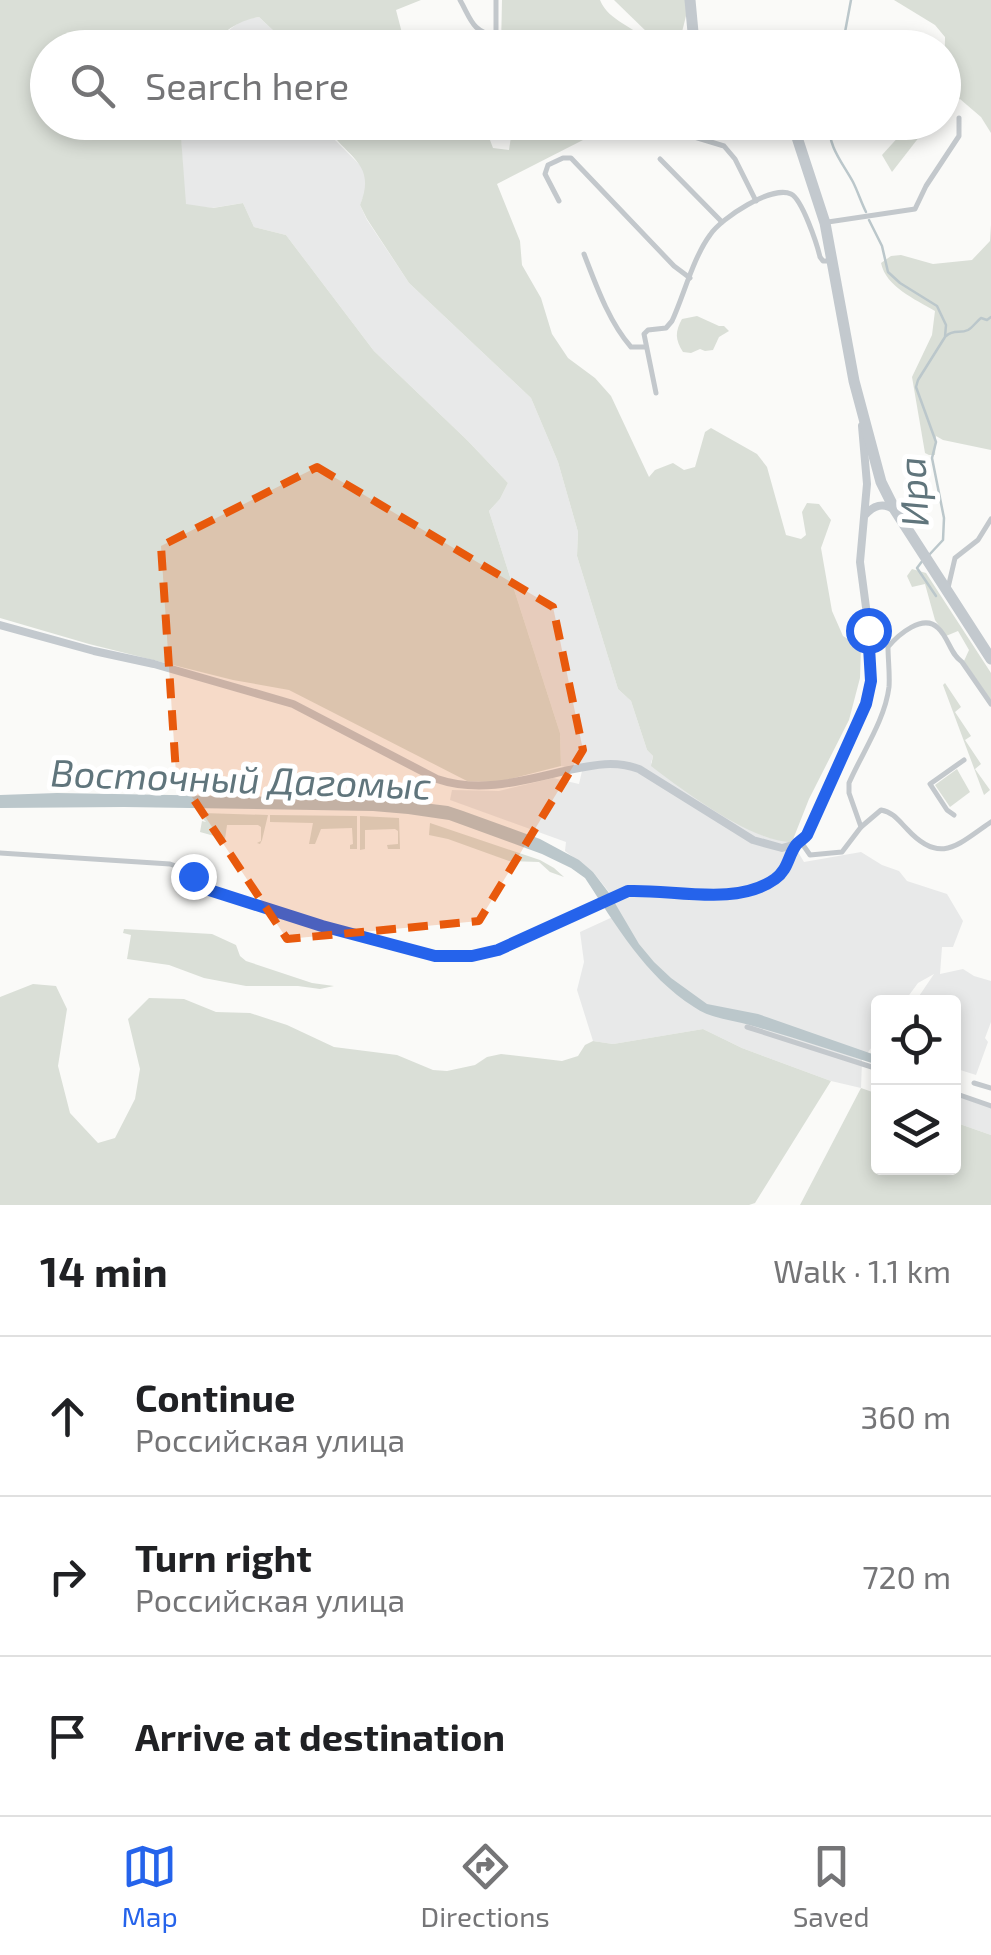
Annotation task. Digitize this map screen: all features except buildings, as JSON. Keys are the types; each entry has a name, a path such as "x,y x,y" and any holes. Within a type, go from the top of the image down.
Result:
{"highway":[{"path":"690,0 692,30"},
{"path":"798,140 825,223 862,417 884,488 991,660"}],"main road":[{"path":"0,625 292,704 450,784 502,785 596,764 626,764 639,768 753,840 782,848 799,843 807,835 857,726 871,681 860,562 867,484 862,417"},
{"path":"865,514 884,488"},
{"path":"865,514 877,506 895,510"}],"street":[{"path":"460,0 478,30"},
{"path":"496,0 496,30"},
{"path":"704,140 724,146 756,201"},
{"path":"825,223 915,209 956,140"},
{"path":"559,201 546,174 548,165 571,158 690,278"},
{"path":"660,159 722,222"},
{"path":"656,393 646,330 666,328 672,321 710,234 740,207 786,192 796,196 820,257 834,261"},
{"path":"584,254 626,341 632,347 646,347"},
{"path":"947,592 955,558 978,540 991,518"},
{"path":"860,827 848,782 889,688 891,642 918,624 936,625 956,659 991,704"},
{"path":"871,681 889,679"},
{"path":"954,815 930,784 964,760"},
{"path":"0,853 170,864 187,870 206,889 322,926 435,956 472,956 498,950 628,891 708,896 753,889 775,879 799,843 810,855 842,852 860,827 881,810 889,811 912,836 943,851 991,822"},
{"path":"746,1027 871,1067"},
{"path":"974,1083 991,1088"},
{"path":"961,1096 991,1106"}],"highlighted area":[{"path":"317,467 553,607 583,750 479,921 287,939 176,773 161,546"}],"shaded area":[{"path":"0,0 421,0 396,10 401,30 273,30 259,17 228,30 30,30 30,140 181,140 186,204 213,208 243,203 254,227 286,235 374,351 508,483 489,511 560,733 561,766 498,782 467,781 289,690 233,680 0,618"},
{"path":"502,0 600,0 610,14 633,30 501,30"},
{"path":"614,0 685,0 682,30 645,30"},
{"path":"894,0 991,0 991,133 981,117 961,100 961,30 939,30"},
{"path":"259,17 273,30 229,30 242,20"},
{"path":"181,140 335,140 365,170 367,188 360,205 409,283 531,398 558,462 578,532 577,556 618,689 631,701 647,750 653,756 651,763 743,826 766,837 792,842 804,862 861,852 899,871 907,881 947,894 963,921 953,947 942,947 940,974 963,969 991,981 991,1022 985,1038 988,1042 976,1075 961,1070 961,995 920,995 934,974 918,983 909,995 871,995 871,1048 862,1060 861,1088 742,1048 703,1029 613,1044 593,1041 577,990 584,962 580,932 617,915 609,892 593,872 565,851 566,842 450,800 452,790 499,791 553,778 579,784 582,771 561,766 560,733 489,511 508,483 374,351 286,235 254,227 243,203 212,208 185,205"},
{"path":"337,140 490,140 493,148 509,150 510,140 583,140 497,184 520,241 522,265 541,298 552,334 568,358 611,396 649,477 655,470 673,463 684,470 695,467 705,432 711,428 757,454 767,467 786,535 801,539 806,535 802,512 807,503 819,504 831,520 821,548 832,611 843,636 861,647 860,678 849,720 792,842 738,825 651,766 653,756 647,750 631,701 618,689 577,556 578,532 558,462 531,398 409,283 360,205 365,179 356,161"},
{"path":"896,140 917,140 892,172 882,155"},
{"path":"991,225 991,450 936,436 935,455 929,455 925,453 912,377 932,335 935,311 895,286 881,263 901,255 933,264 972,260 990,241"},
{"path":"697,316 729,331 719,337 713,350 683,352 677,336 680,324 682,319"},
{"path":"912,569 926,573 991,673 991,701 964,661 969,650 958,631 946,636 935,620 925,584 912,587 907,576"},
{"path":"943,685 961,707 955,712 971,736 965,740 981,764 975,769 990,790 984,795"},
{"path":"957,769 970,792 950,807 935,785"},
{"path":"0,795 391,799 448,806 540,839 579,860 609,893 654,962 707,1004 758,1014 871,1054 871,1063 701,1011 646,965 585,878 542,854 449,820 373,811 0,808"},
{"path":"203,813 268,815 260,844 258,825 227,825 225,839 200,832 202,821 206,822"},
{"path":"270,815 357,816 357,849 350,849 352,828 321,829 315,844 309,844 313,823 270,822"},
{"path":"360,816 399,818 400,849 388,849 387,845 398,844 395,829 365,830 365,849 360,850"},
{"path":"430,823 540,860 564,877 539,862 509,861 429,835"},
{"path":"124,929 212,934 236,945 246,961 312,983 334,986 246,986 204,978 169,965 127,959 131,935 123,933"},
{"path":"33,984 56,986 67,1009 58,1066 70,1113 98,1143 115,1138 135,1099 140,1069 128,1019 149,998 184,999 216,1012 250,1013 334,1047 397,1055 433,1070 475,1065 501,1054 562,1061 578,1056 593,1041 613,1044 703,1029 831,1081 755,1203 749,1205 0,1205 0,997"},
{"path":"861,1088 871,1092 871,1175 961,1175 961,1124 991,1135 991,1205 800,1205"},
{"path":"961,1096 991,1106 991,1135 961,1124"}],"waterway":[{"name":"Ира","path":"845,30 851,0"},
{"name":"Ира","path":"831,140 866,212"},
{"name":"Ира","path":"869,220 882,246 888,272 937,306 946,325 945,337 916,387 936,442 932,458 944,518 943,540 929,555"},
{"path":"946,336 968,330 981,318 991,317"},
{"name":"Ира","path":"923,560 917,568 936,596"}],"route":[{"path":"193,876 206,889 435,956 472,956 498,950 628,891 708,896 753,889 781,873 796,844 807,835 857,726 871,681 868,630"}],"water label":[{"name":"Восточный Дагомыс","path":"241,778"}]}
